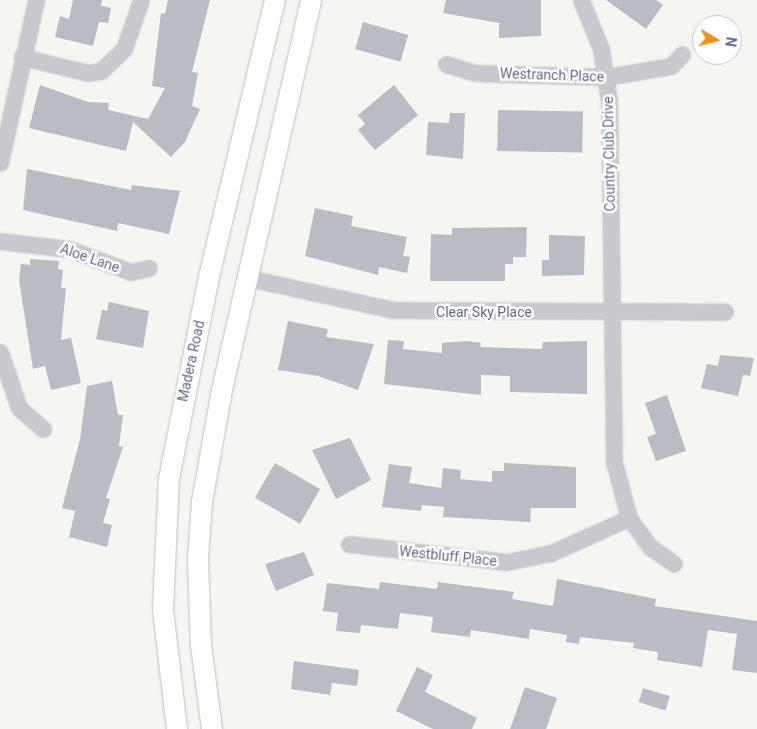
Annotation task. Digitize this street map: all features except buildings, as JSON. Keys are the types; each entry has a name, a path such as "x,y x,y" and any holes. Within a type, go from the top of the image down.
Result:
{"main road":[{"name":"Madera Road","path":"178,729 163,609 169,479 209,277 275,0"},
{"path":"212,729 201,646 202,502 248,278 311,0"}],"street":[{"path":"0,163 36,0"},
{"path":"22,57 88,72 102,71 124,49 141,0"},
{"name":"Country Club Drive","path":"581,0 601,49 607,77 614,462 629,518"},
{"name":"Westranch Place","path":"446,64 476,73 607,77 671,66 682,54"},
{"name":"Aloe Lane","path":"0,241 69,249 131,272 149,268"},
{"name":"Clear Sky Place","path":"248,278 394,310 612,313 725,312"},
{"path":"0,352 19,408 43,429"},
{"path":"629,518 650,547 674,564"},
{"name":"Westbluff Place","path":"349,544 506,562 551,553 629,518"}]}
